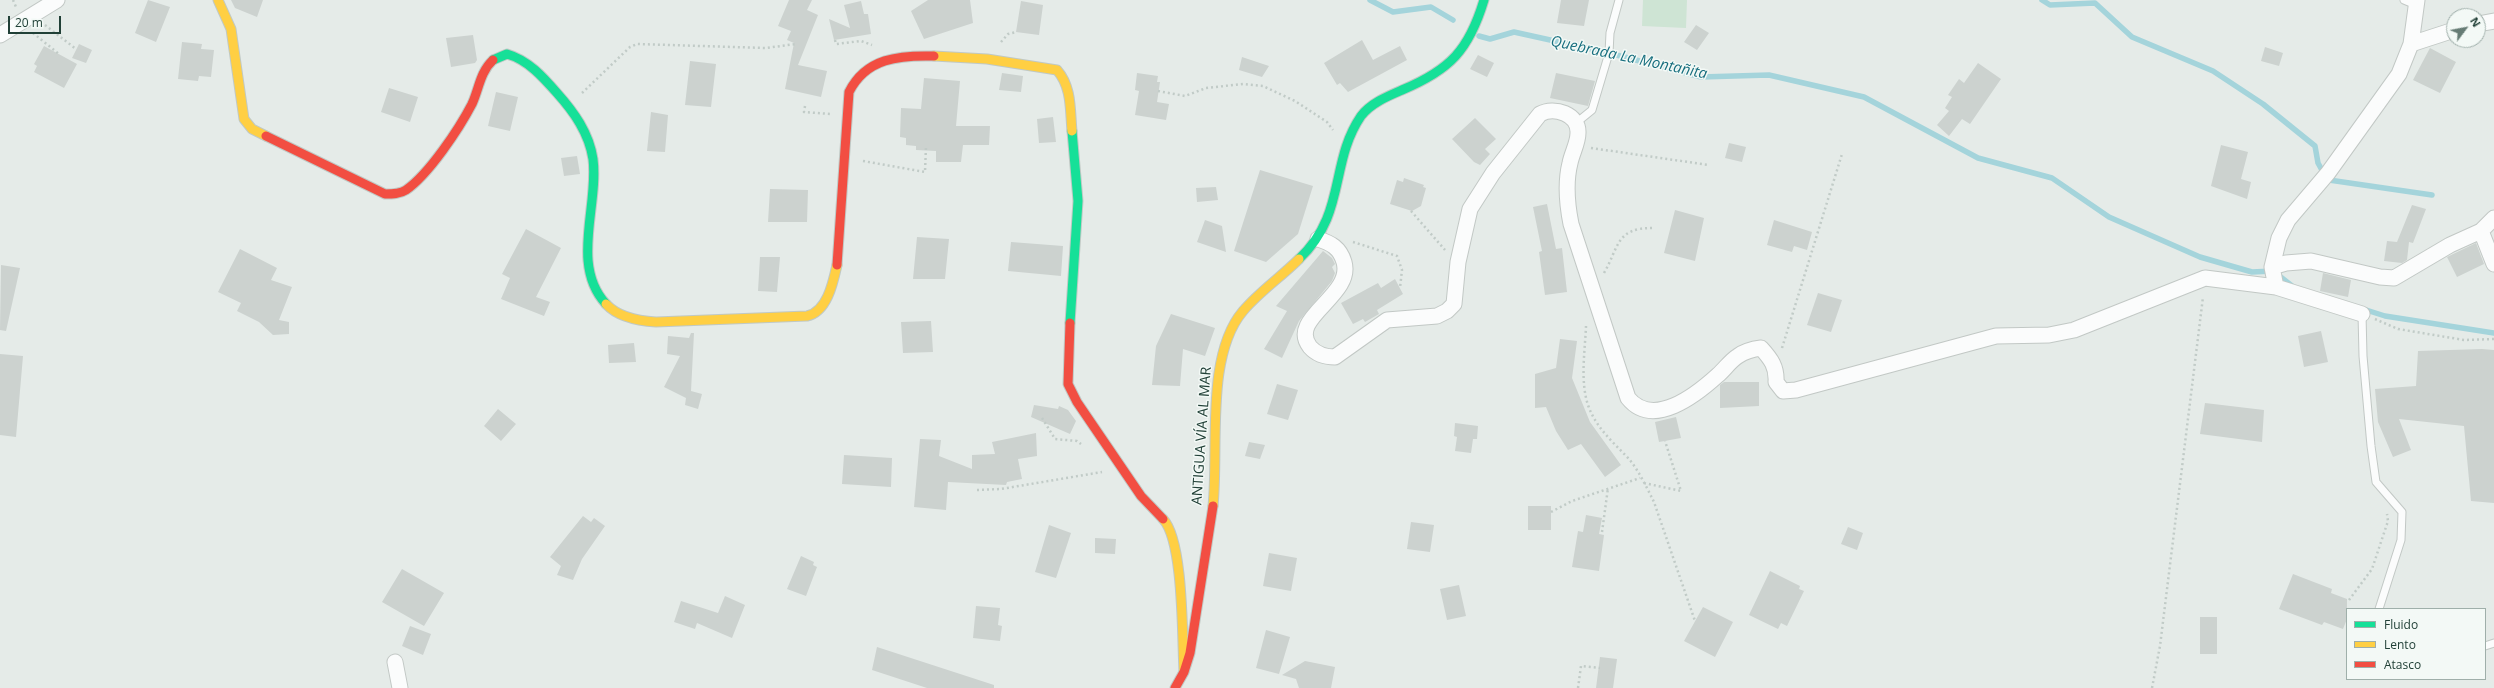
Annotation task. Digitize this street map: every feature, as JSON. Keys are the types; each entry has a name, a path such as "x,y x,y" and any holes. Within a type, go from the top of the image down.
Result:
{"street":[{"path":"0,35 27,20 57,0"},
{"path":"218,0 230,29 244,119 252,129 385,194 396,194 406,190 419,179 467,112 488,65 496,57 505,54 514,56 544,78 568,105 589,141 593,160 594,176 587,262 591,281 606,303 618,313 634,319 669,322 730,322 813,315 820,308 828,294 839,255 846,115 849,92 856,79 864,69 890,59 909,56 941,55 1057,70 1064,78 1069,92 1078,201 1067,362 1068,384 1077,402 1141,496 1166,522 1173,539 1178,564 1184,671"},
{"name":"ANTIGUA VÍA AL MAR","path":"1175,688 1184,671 1206,558 1216,468 1217,392 1220,367 1226,339 1238,316 1318,239 1331,208 1346,149 1363,114 1377,102 1428,80 1453,63 1471,40 1484,0"},
{"path":"2276,287 2272,267 2279,238 2288,220 2328,173 2398,74 2411,44 2412,2"},
{"path":"2411,44 2446,33"},
{"path":"1318,239 1334,245 1343,256 1346,268 1344,276 1332,299 1310,320 1305,336 1311,348 1325,357 1335,357 1388,320 1437,316 1447,311 1454,304 1458,262 1470,209 1493,173 1540,114 1548,109 1569,116 1576,123 1578,133 1570,164 1567,205 1571,224 1628,398 1640,410 1660,410 1682,402 1718,375 1737,356 1750,349 1761,348 1775,368 1776,382 1783,391 1809,388 1996,336 2049,335 2074,330 2205,278 2276,287 2362,314"},
{"path":"2272,267 2286,263 2311,261 2380,277 2394,278 2450,246 2481,231 2494,218"},
{"path":"2481,231 2494,264"},
{"path":"395,662 400,688"}],"lane":[{"path":"1576,123 1592,110 1609,53 1610,33 1619,0"},
{"path":"2362,314 2363,356 2371,446 2376,482 2402,512 2401,540 2379,608"}],"path":[{"path":"27,20 76,49"},
{"path":"27,20 59,54"},
{"path":"835,40 836,44 861,41 872,45"},
{"path":"568,105 630,47 637,44 766,48 796,44"},
{"path":"1158,91 1185,96 1206,88 1243,84 1263,86 1295,101 1327,122 1346,149"},
{"path":"805,106 804,112 846,115"},
{"path":"845,153 874,164 903,166 925,172 926,146"},
{"path":"1575,146 1709,165"},
{"path":"1775,368 1842,154"},
{"path":"1411,211 1420,224 1458,262"},
{"path":"1593,294 1619,241 1635,228 1652,228"},
{"path":"1334,245 1347,240 1397,256 1402,270 1400,288"},
{"path":"2152,688 2160,646 2170,570 2205,278"},
{"path":"2362,314 2398,328 2464,340 2494,339"},
{"path":"1587,321 1584,373 1588,406 1604,433 1630,460 1640,478 1644,482 1654,502 1695,621"},
{"path":"1042,418 1055,439 1077,441 1087,448"},
{"path":"1644,482 1681,491 1665,441"},
{"path":"976,490 1000,489 1104,472"},
{"path":"1551,512 1572,500 1640,478"},
{"path":"1602,532 1608,488"},
{"path":"2349,600 2372,569 2388,521 2385,492"},
{"path":"1578,688 1581,666 1600,668"}],"green space":[{"path":"1643,0 1687,0 1686,28 1642,26"}],"building":[{"path":"148,0 170,7 156,42 135,33"},
{"path":"231,0 263,0 257,17 235,8"},
{"path":"789,0 812,0 807,10 818,15 798,65 827,71 821,97 785,89 794,43 787,40 791,31 778,26"},
{"path":"928,0 970,0 973,23 924,39 911,11"},
{"path":"1561,0 1589,0 1584,26 1557,23"},
{"path":"861,1 864,14 868,14 871,34 834,40 829,19 850,28 844,5"},
{"path":"1021,1 1043,5 1039,35 1016,32"},
{"path":"1696,25 1709,33 1697,50 1684,42"},
{"path":"473,35 477,60 475,63 451,67 446,38"},
{"path":"1362,40 1373,60 1400,46 1407,60 1348,92 1340,83 1337,85 1324,63"},
{"path":"182,42 202,44 201,49 214,50 211,77 199,76 198,81 178,79"},
{"path":"79,44 92,50 86,63 72,58"},
{"path":"44,46 77,64 64,88 34,72 37,66 34,64"},
{"path":"2265,47 2283,53 2279,66 2261,61"},
{"path":"2430,48 2456,62 2440,93 2413,80"},
{"path":"1478,55 1494,63 1487,77 1470,69"},
{"path":"1242,57 1269,66 1262,77 1239,70"},
{"path":"690,61 716,64 711,107 685,105"},
{"path":"1978,63 2001,79 1970,124 1962,119 1949,136 1937,125 1949,111 1945,108 1952,97 1948,95 1959,79 1964,83"},
{"path":"1002,73 1023,76 1021,92 999,90"},
{"path":"1137,73 1158,76 1157,82 1160,82 1157,102 1169,104 1166,120 1135,115 1139,91 1135,90"},
{"path":"1556,73 1595,81 1588,106 1550,98"},
{"path":"924,78 960,81 956,126 990,126 989,145 963,145 961,162 936,162 936,151 916,150 916,146 906,145 906,138 900,137 901,108 921,109"},
{"path":"389,88 418,97 410,122 381,112"},
{"path":"496,92 518,97 510,131 488,126"},
{"path":"651,112 668,115 665,152 647,151"},
{"path":"1053,117 1056,142 1039,143 1037,119"},
{"path":"1475,118 1496,139 1485,149 1490,154 1480,165 1474,162 1452,139"},
{"path":"1729,143 1746,147 1742,162 1725,158"},
{"path":"2221,145 2248,152 2241,179 2251,182 2247,199 2211,186"},
{"path":"577,156 580,174 564,176 561,158"},
{"path":"1260,170 1313,186 1298,234 1266,262 1234,251"},
{"path":"1404,178 1424,185 1423,187 1426,188 1421,206 1412,211 1390,204 1397,180 1403,182"},
{"path":"1216,187 1218,200 1197,202 1196,188"},
{"path":"770,189 808,190 807,222 768,222"},
{"path":"1547,204 1556,249 1562,248 1567,292 1545,295 1539,252 1542,251 1533,207"},
{"path":"2412,205 2426,209 2413,243 2409,242 2407,260 2402,263 2384,261 2387,241 2397,242"},
{"path":"1675,210 1704,218 1695,261 1664,253"},
{"path":"1205,220 1222,226 1226,252 1197,242"},
{"path":"1774,220 1812,232 1807,250 1794,246 1792,252 1767,245"},
{"path":"526,229 561,248 536,297 550,302 544,316 501,299 510,278 502,274"},
{"path":"917,237 949,239 945,279 913,279"},
{"path":"1011,242 1063,246 1061,276 1008,271"},
{"path":"2476,243 2484,264 2457,277 2447,257"},
{"path":"240,249 277,268 271,280 292,287 279,320 289,322 289,334 273,335 259,322 237,311 241,303 218,292"},
{"path":"1323,251 1332,258 1335,264 1332,267 1335,273 1332,281 1299,321 1282,358 1264,349 1287,311 1276,306"},
{"path":"760,257 780,257 777,292 758,291"},
{"path":"1,265 20,268 6,331 0,330"},
{"path":"2323,273 2351,280 2348,297 2320,291"},
{"path":"1395,279 1403,294 1377,310 1379,314 1365,322 1363,319 1353,324 1341,303 1378,283 1381,288"},
{"path":"1818,293 1842,300 1831,332 1807,325"},
{"path":"1171,314 1215,328 1205,356 1183,349 1180,386 1152,385 1156,346"},
{"path":"931,321 933,352 903,353 901,322"},
{"path":"2321,331 2328,362 2304,367 2298,336"},
{"path":"691,333 694,333 691,391 702,394 698,409 685,405 686,398 664,387 680,356 667,354 668,336 689,338"},
{"path":"1560,339 1577,341 1572,378 1590,422 1621,465 1605,477 1581,444 1568,450 1556,431 1546,407 1535,408 1535,374 1556,368"},
{"path":"634,343 636,362 609,363 608,345"},
{"path":"2494,350 2494,503 2471,501 2464,426 2399,419 2411,450 2393,457 2378,422 2375,389 2416,386 2418,351"},
{"path":"0,354 23,356 16,437 0,435"},
{"path":"1724,382 1759,382 1759,406 1720,408 1720,385"},
{"path":"1277,384 1298,390 1288,420 1267,414"},
{"path":"2205,403 2264,410 2262,442 2200,434"},
{"path":"1034,405 1058,409 1059,406 1068,410 1076,421 1070,434 1031,417"},
{"path":"498,409 516,424 501,441 484,426"},
{"path":"1676,417 1681,438 1659,442 1655,422"},
{"path":"1455,423 1478,426 1477,439 1473,439 1471,453 1455,451 1457,437 1454,436"},
{"path":"1036,433 1037,456 1018,459 1022,479 1007,482 1006,485 948,482 946,510 914,507 920,439 941,440 939,456 972,469 972,455 995,454 992,442"},
{"path":"1249,442 1265,445 1260,459 1245,456"},
{"path":"844,455 892,458 891,487 842,484"},
{"path":"1528,506 1551,506 1551,530 1528,530"},
{"path":"1586,515 1602,518 1599,534 1604,535 1599,571 1572,567 1578,531 1583,532"},
{"path":"583,516 591,522 594,518 605,526 582,559 573,580 557,575 561,566 550,557"},
{"path":"1411,522 1434,525 1430,552 1407,549"},
{"path":"1049,525 1071,533 1056,578 1035,572"},
{"path":"1848,527 1863,533 1857,550 1841,544"},
{"path":"1095,538 1116,539 1115,554 1095,553"},
{"path":"1269,553 1297,558 1291,591 1263,586"},
{"path":"801,556 814,562 813,565 817,567 806,596 787,589"},
{"path":"402,569 444,593 424,626 382,602"},
{"path":"1770,571 1800,586 1799,589 1804,591 1787,626 1781,623 1778,629 1749,615"},
{"path":"2293,574 2332,589 2331,593 2347,599 2346,622 2343,629 2324,622 2322,625 2279,609"},
{"path":"1459,585 1466,616 1447,620 1440,589"},
{"path":"725,596 745,605 732,638 697,623 695,629 674,622 681,601 718,613"},
{"path":"976,606 1000,608 998,625 1002,626 1000,641 973,638"},
{"path":"1703,607 1733,622 1715,657 1684,641"},
{"path":"2200,617 2217,617 2217,654 2200,654"},
{"path":"410,626 431,634 423,655 402,646"},
{"path":"1266,630 1290,637 1279,674 1256,668"},
{"path":"877,647 994,685 994,688 927,688 872,670"},
{"path":"1600,657 1617,659 1613,688 1596,688"},
{"path":"1305,661 1335,667 1331,688 1299,688 1296,679 1282,675"}],"waterway":[{"name":"Quebrada La Montañita","path":"1370,0 1393,12 1431,7 1453,20"},
{"path":"2042,0 2050,5 2095,3 2132,37 2213,71 2263,104 2315,146 2318,163 2323,172"},
{"name":"Quebrada La Montañita","path":"1479,36 1490,39 1514,32 1609,53 1701,77 1769,75 1864,97 1978,158 2052,178 2109,217 2200,257 2252,272 2273,271 2292,286"},
{"path":"2329,180 2432,195"},
{"name":"Quebrada La Montañita","path":"2363,309 2385,316 2494,333"}],"traffic: fast":[{"path":"1299,259 1314,242 1324,224 1331,206 1351,134 1361,116 1365,111 1380,100 1433,75 1445,66 1464,45 1472,32 1484,0"},
{"path":"493,60 507,54 522,60 541,75 575,115 588,140 593,159 594,177 588,234 590,272 595,288 606,304"},
{"path":"1070,323 1078,201 1072,131"}],"traffic: slow":[{"path":"218,0 231,29 244,119 252,129 266,136"},
{"path":"934,56 987,59 1057,70 1068,91 1072,131"},
{"path":"1213,506 1216,404 1218,377 1223,352 1231,330 1243,311 1256,297 1299,259"},
{"path":"606,304 616,312 629,318 656,322 807,316 820,309 824,303 831,288 837,265"},
{"path":"1163,519 1170,531 1175,548 1178,568 1181,591 1184,671"}],"traffic: jam":[{"path":"837,265 849,92 856,81 874,65 908,56 934,56"},
{"path":"266,136 385,194 401,192 415,183 443,150 472,104 485,70 493,60"},
{"path":"1070,323 1068,384 1077,402 1141,496 1163,519"},
{"path":"1175,688 1184,672 1190,653 1213,506"}]}
